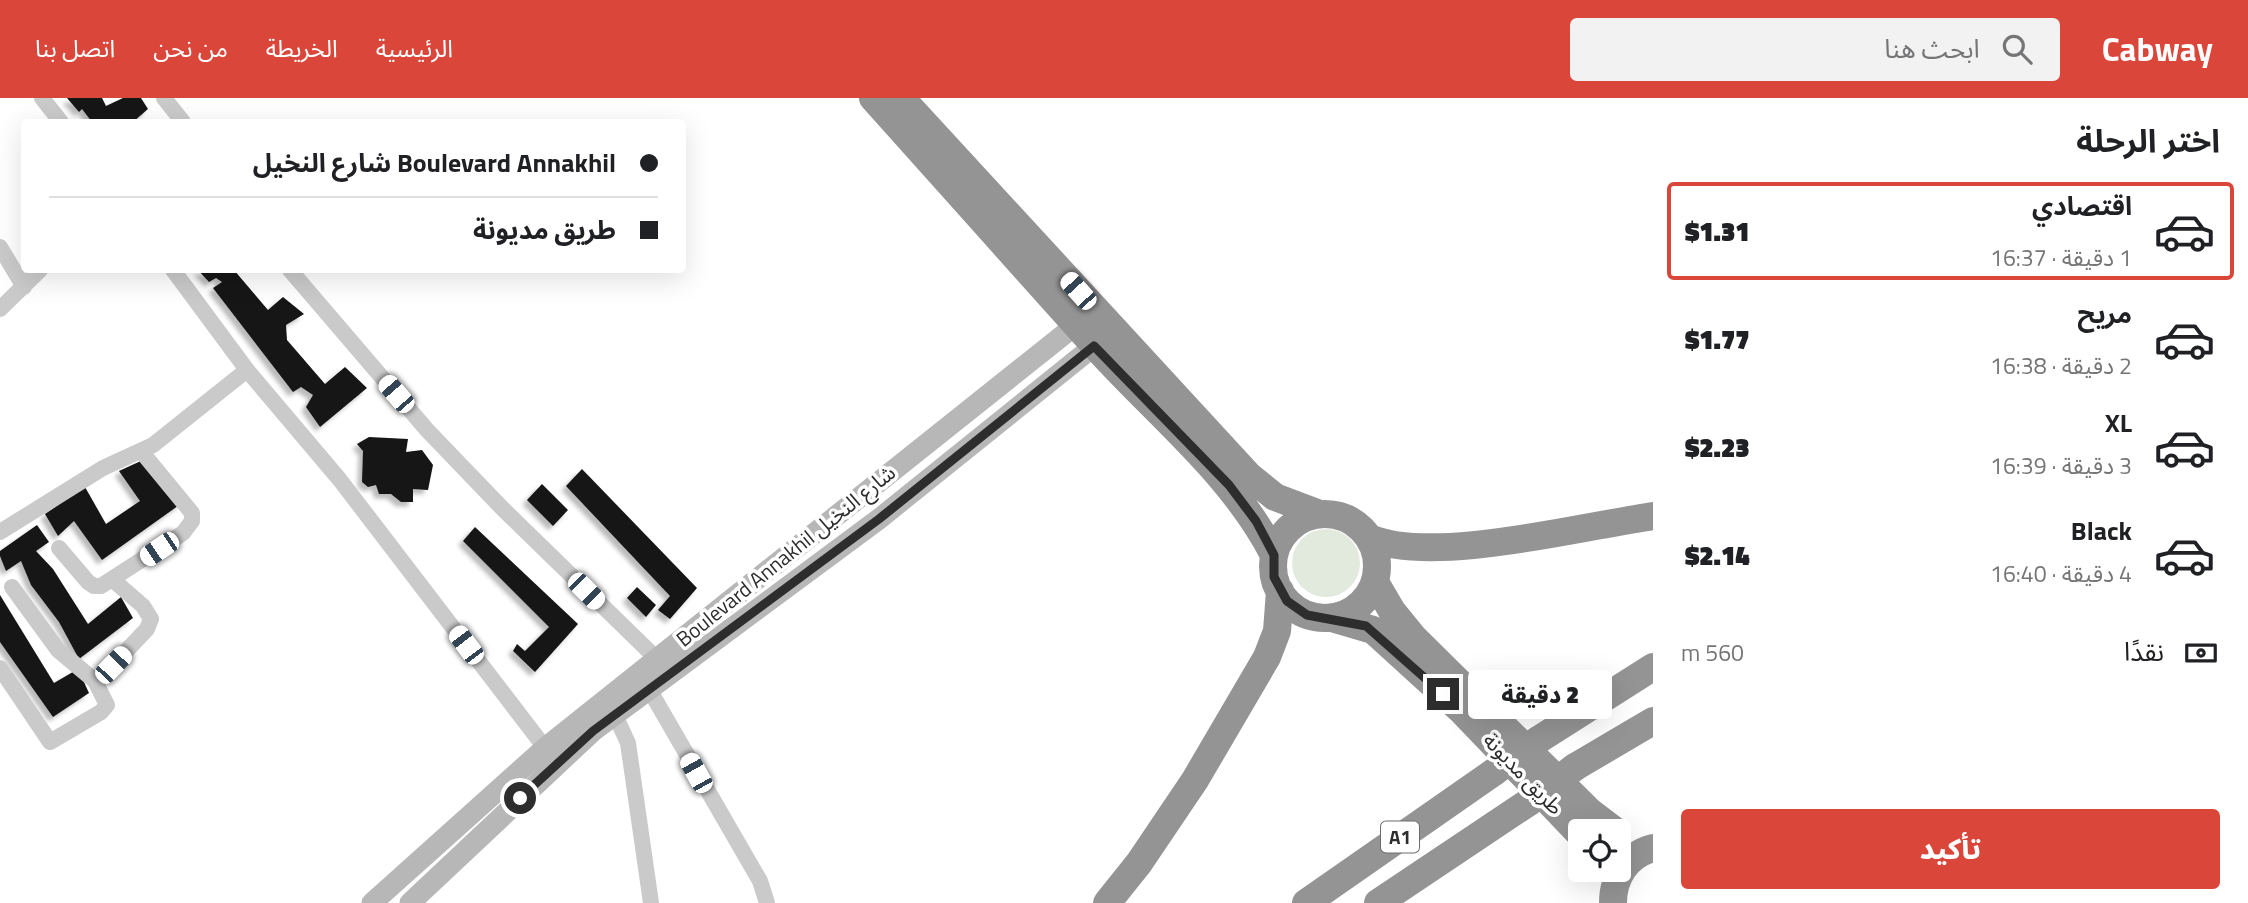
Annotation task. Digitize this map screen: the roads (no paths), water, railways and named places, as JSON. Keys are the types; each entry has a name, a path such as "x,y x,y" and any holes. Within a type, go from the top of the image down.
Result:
{"highway":[{"path":"873,98 1094,346 1229,485 1256,521 1274,555 1274,577 1280,591 1301,612 1332,618 1359,606 1375,582 1377,560 1370,538"},
{"path":"901,98 1249,477 1275,497 1320,514 1348,519 1370,538 1398,548 1446,547 1653,516"},
{"path":"1274,555 1290,527 1320,514"},
{"name":"طريق مديونة","path":"1375,582 1392,611 1414,638 1599,819"},
{"path":"1107,903 1195,780 1267,657 1277,631 1280,591"},
{"name":"طريق مديونة","path":"1332,618 1366,626 1379,635 1463,712 1568,821"},
{"name":"A1","path":"1306,903 1538,740 1653,667"},
{"name":"A1","path":"1378,903 1529,802 1575,767 1653,720"},
{"name":"طريق مديونة","path":"1631,838 1653,847"},
{"path":"1611,888 1627,863 1653,847"}],"street":[{"path":"42,98 59,119"},
{"path":"164,98 181,119"},
{"path":"0,247 24,287"},
{"path":"0,309 37,273"},
{"path":"175,273 247,370 340,480 551,756"},
{"path":"293,273 427,429 521,527 657,659"},
{"name":"Boulevard Annakhil شارع النخيل","path":"372,903 551,756 657,659 1077,324"},
{"name":"Boulevard Annakhil شارع النخيل","path":"411,903 551,756 615,715 879,519 1094,346"},
{"path":"0,532 103,468 153,445 247,370"},
{"path":"59,548 94,586 113,580 183,533 192,522 187,504 141,451"},
{"path":"96,683 147,629 151,619 143,606 113,580"},
{"path":"0,668 50,742 101,712 107,705 96,683 58,650 12,587"},
{"path":"649,689 760,881 766,903"},
{"path":"615,715 628,743 650,903"}]}
